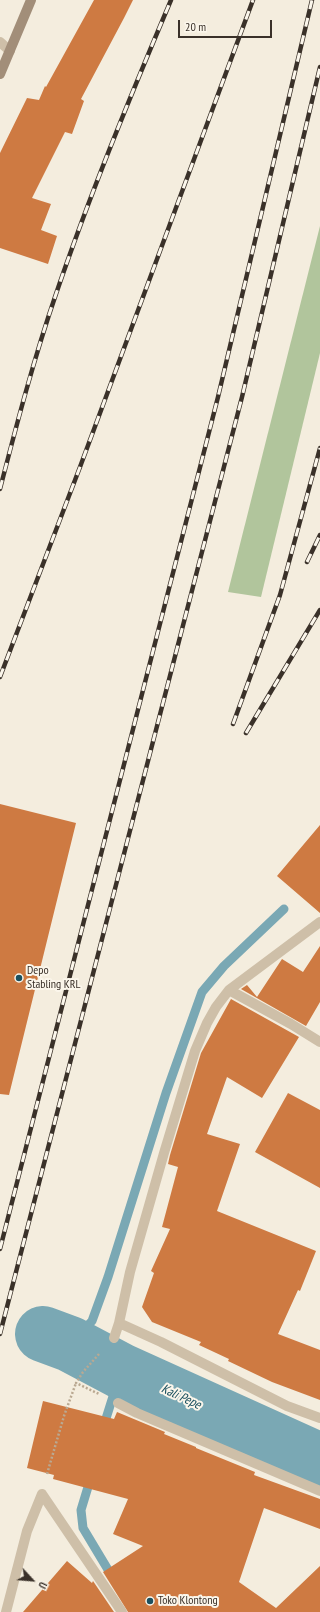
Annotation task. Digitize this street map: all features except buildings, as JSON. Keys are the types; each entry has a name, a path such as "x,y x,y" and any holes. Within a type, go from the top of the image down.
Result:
{"main road":[{"path":"0,74 31,0"}],"street":[{"path":"0,42 10,51"},
{"path":"114,1338 119,1323 130,1272 195,1051 216,1007 229,990 320,922"},
{"path":"229,990 291,1024 320,1042"},
{"path":"119,1323 162,1342 287,1406 320,1418"},
{"path":"118,1403 151,1419 320,1491"},
{"path":"6,1612 28,1531 42,1494"},
{"path":"42,1494 122,1612"}],"path":[{"path":"42,1494 64,1416 76,1383 83,1372"},
{"path":"76,1383 94,1392"}],"green space":[{"path":"320,226 320,353 261,597 228,592"}],"waterway":[{"path":"70,1344 92,1321 108,1277 166,1093 202,992 224,966 284,909"},
{"name":"Kali Pepe","path":"43,1334 70,1344 121,1371 320,1461"},
{"path":"103,1428 121,1371"},
{"path":"91,1477 81,1510 83,1528 113,1578"}],"railway":[{"path":"0,489 33,366 69,257 111,146 171,0"},
{"path":"0,677 80,467 253,0"},
{"path":"0,1249 218,397 312,0"},
{"path":"0,1334 242,397 320,67"},
{"path":"233,724 280,595 320,448"},
{"path":"307,562 320,535"},
{"path":"246,733 320,610"}],"place":[{"name":"Depo Stabling KRL","path":"19,978"},
{"name":"Toko Klontong","path":"150,1601"}]}
